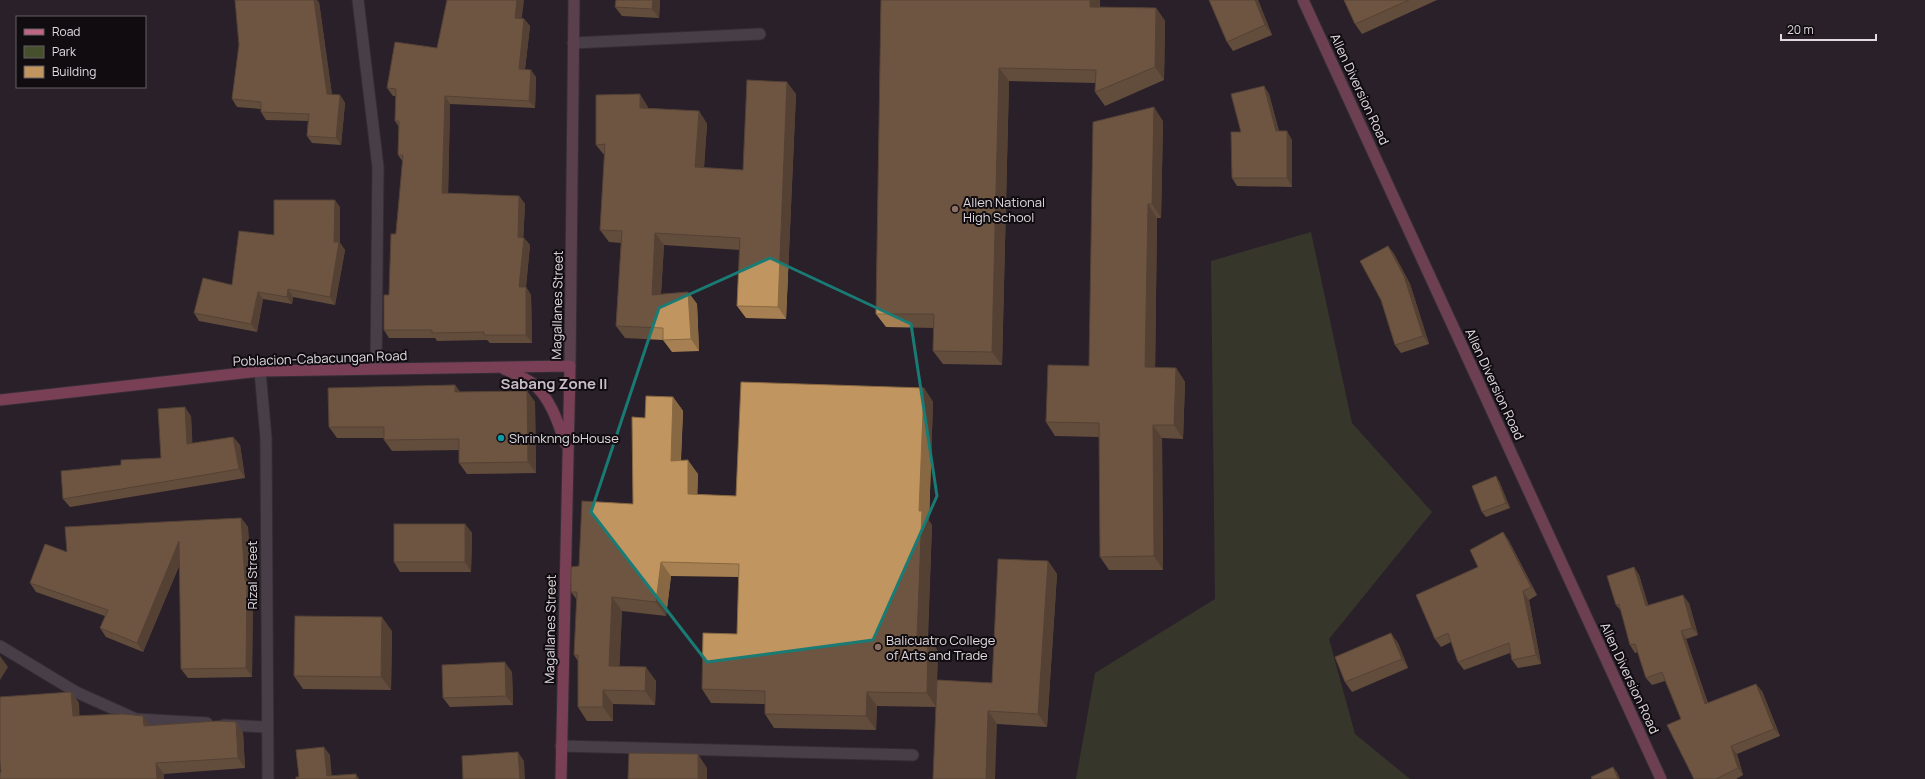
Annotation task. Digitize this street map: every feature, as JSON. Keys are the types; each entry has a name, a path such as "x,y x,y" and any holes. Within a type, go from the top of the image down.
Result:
{"highway":[{"name":"Poblacion-Cabacungan Road","path":"0,400 260,371 570,366"},
{"name":"Magallanes Street","path":"561,779 570,366"},
{"path":"499,367 533,383 543,394 554,413 568,449"}],"main road":[{"name":"Magallanes Street","path":"570,366 574,0"},
{"name":"Allen Diversion Road","path":"1303,0 1661,779"}],"street":[{"path":"358,0 378,167 376,370"},
{"path":"573,43 760,34"},
{"name":"Rizal Street","path":"260,371 266,438 268,779"},
{"path":"0,646 76,692 136,719 267,727"},
{"path":"561,746 913,754"}],"highlighted area":[{"path":"770,258 911,324 937,496 873,640 707,662 591,512 659,308"}],"green space":[{"path":"1311,232 1352,423 1432,512 1329,639 1355,734 1410,779 1076,779 1095,673 1215,599 1211,261"}],"building":[{"path":"235,0 314,0 327,94 340,95 336,138 307,136 309,114 261,112 261,102 232,99 239,45"},
{"path":"447,0 517,0 515,18 524,19 519,69 531,70 529,101 445,96 442,193 519,196 518,237 524,238 519,287 526,287 526,335 484,335 484,332 432,333 432,330 384,330 384,295 389,295 391,234 396,234 403,155 398,155 399,121 395,121 396,89 387,88 395,42 437,48"},
{"path":"616,0 653,0 652,9 615,7"},
{"path":"881,0 1090,0 1090,7 1156,8 1155,67 1095,92 1096,70 999,68 992,352 933,351 934,314 876,314"},
{"path":"1209,0 1255,0 1265,25 1227,42"},
{"path":"1344,0 1409,0 1355,24"},
{"path":"747,80 787,82 778,307 737,306 740,238 655,233 652,295 688,292 691,339 663,340 663,328 616,326 622,231 600,230 605,144 596,145 596,95 640,94 640,108 699,111 695,167 743,170"},
{"path":"1264,86 1276,131 1287,131 1287,178 1232,178 1231,132 1241,132 1231,94"},
{"path":"1154,107 1152,204 1148,204 1145,367 1176,368 1174,425 1153,425 1154,556 1100,557 1099,423 1046,422 1048,365 1089,366 1093,122"},
{"path":"274,200 335,200 334,242 339,242 330,297 288,289 287,297 258,292 251,324 194,313 203,278 232,285 239,231 274,235"},
{"path":"1388,246 1404,276 1423,336 1395,345 1381,300 1360,261"},
{"path":"741,382 924,388 919,511 922,511 917,637 928,637 927,693 867,692 866,716 765,714 765,691 702,689 703,633 737,634 739,564 661,562 656,602 612,597 609,666 646,667 645,691 603,690 603,707 578,707 578,655 574,655 577,592 571,592 571,567 579,566 582,501 633,504 632,417 645,418 646,396 673,397 671,461 688,460 688,494 736,496"},
{"path":"455,385 455,392 527,391 528,462 459,463 459,439 384,440 384,427 329,427 328,388"},
{"path":"185,407 187,444 233,437 239,469 63,499 61,471 121,465 121,460 161,458 158,409"},
{"path":"1496,476 1506,503 1482,512 1472,486"},
{"path":"241,518 245,580 247,581 246,668 181,669 179,541 137,643 100,628 108,610 30,583 45,544 67,552 65,527"},
{"path":"394,524 465,524 465,562 394,562"},
{"path":"1503,532 1531,587 1523,591 1536,655 1512,660 1509,643 1458,662 1448,633 1435,639 1416,595 1478,567 1470,550"},
{"path":"998,559 1048,561 1038,714 988,711 986,779 933,779 937,680 992,683"},
{"path":"1634,567 1646,606 1683,595 1692,628 1681,631 1705,704 1756,684 1774,729 1731,746 1738,768 1716,779 1694,779 1667,725 1681,719 1662,672 1646,678 1635,644 1630,645 1619,604 1616,605 1607,576"},
{"path":"295,616 382,617 381,677 294,676"},
{"path":"1391,633 1402,659 1345,682 1335,657"},
{"path":"505,662 506,696 443,698 442,665"},
{"path":"71,692 73,716 123,714 143,716 144,726 217,721 236,722 238,758 156,763 157,779 0,779 0,697"},
{"path":"324,747 327,776 356,774 356,779 296,779 296,777 299,777 296,750"},
{"path":"518,752 520,779 463,779 462,756"},
{"path":"629,753 698,754 698,779 628,779"},
{"path":"1613,767 1618,779 1592,779 1591,777"}],"place":[{"name":"Allen National High School","path":"955,209"},
{"name":"Shrinknng bHouse","path":"501,438"},
{"name":"Balicuatro College of Arts and Trade","path":"878,647"}],"district":[{"name":"Sabang Zone II","path":"554,384"}]}
